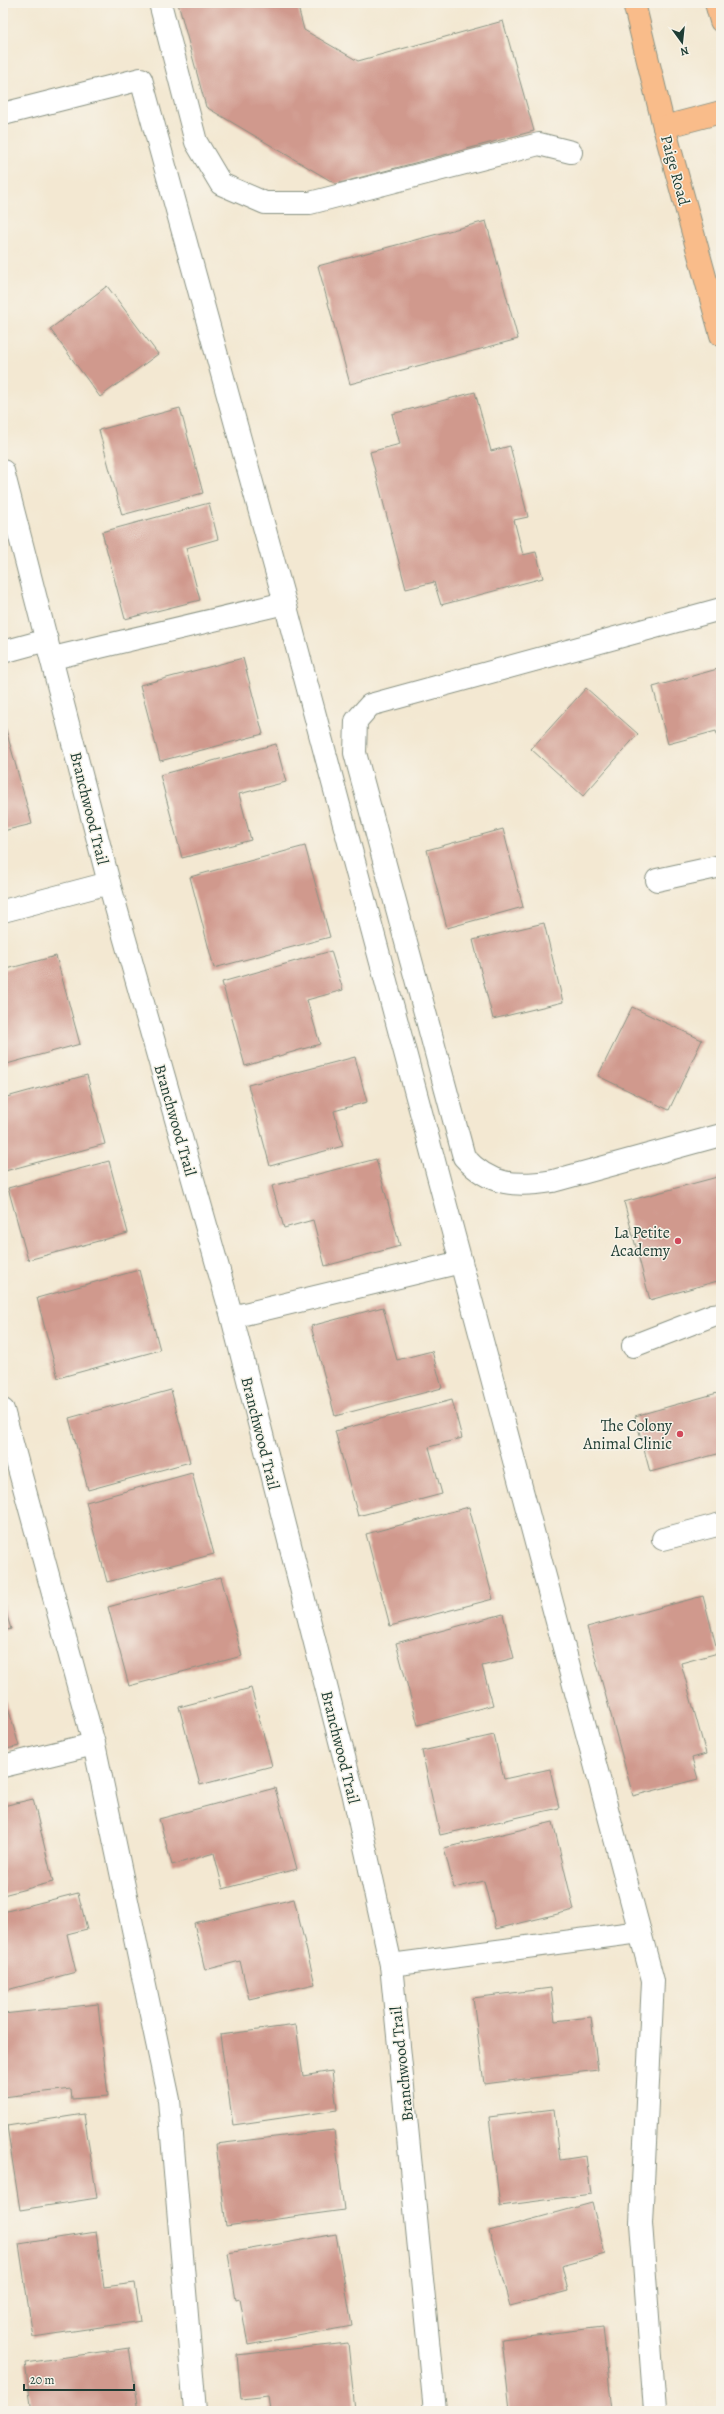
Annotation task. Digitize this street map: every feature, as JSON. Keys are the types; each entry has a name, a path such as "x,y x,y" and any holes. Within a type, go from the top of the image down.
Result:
{"main road":[{"name":"Paige Road","path":"634,3 664,127 721,335"},
{"path":"716,3 721,21"},
{"path":"664,127 721,112"}],"street":[{"path":"160,3 196,142 221,184 265,203 310,203 539,144 571,152"},
{"path":"3,114 141,79 285,603 653,1981 641,2222 655,2411"},
{"name":"Branchwood Trail","path":"3,471 109,883 232,1317 353,1792 391,1965 435,2411"},
{"path":"3,652 50,649 285,603"},
{"path":"721,609 370,705 356,721 355,753 464,1157 475,1169 502,1182 525,1186 552,1181 721,1135"},
{"path":"657,880 721,866"},
{"path":"3,911 109,883"},
{"path":"232,1317 461,1262"},
{"path":"633,1346 713,1315 721,1314"},
{"path":"3,1410 94,1744 169,2100 195,2411"},
{"path":"663,1539 721,1524"},
{"path":"3,1766 94,1744"},
{"path":"391,1965 640,1932"}],"building":[{"path":"178,3 297,3 304,30 358,61 503,21 534,131 336,184 206,107"},
{"path":"486,221 518,339 350,384 318,266"},
{"path":"107,286 158,354 100,397 50,329"},
{"path":"475,392 491,451 510,446 528,517 514,520 523,555 536,552 543,578 441,605 434,582 406,589 370,452 400,444 392,414"},
{"path":"180,408 203,493 122,515 99,430"},
{"path":"209,503 218,539 186,548 200,600 125,619 102,532"},
{"path":"243,658 263,734 160,761 140,685"},
{"path":"721,668 721,747 716,731 668,744 653,687"},
{"path":"586,688 638,734 583,796 531,749"},
{"path":"3,719 32,824 3,831"},
{"path":"276,744 286,782 239,794 251,840 182,858 160,775"},
{"path":"503,829 523,907 447,928 427,850"},
{"path":"305,846 330,937 214,968 190,877"},
{"path":"544,923 563,1002 493,1019 473,940"},
{"path":"331,951 343,990 307,1000 320,1044 245,1066 222,982"},
{"path":"56,956 80,1044 3,1065 3,970"},
{"path":"632,1007 702,1040 669,1110 598,1076"},
{"path":"355,1057 367,1102 334,1111 343,1146 270,1166 248,1085"},
{"path":"87,1075 105,1144 5,1171 3,1162 3,1098"},
{"path":"376,1159 400,1246 325,1266 313,1220 284,1228 272,1186"},
{"path":"109,1161 128,1233 28,1260 8,1188"},
{"name":"La Petite Academy","path":"721,1176 721,1280 650,1300 624,1202"},
{"path":"139,1270 160,1350 58,1378 37,1298"},
{"path":"383,1307 397,1360 432,1351 442,1388 335,1416 311,1326"},
{"path":"171,1390 190,1462 88,1490 69,1418"},
{"name":"The Colony Animal Clinic","path":"721,1392 721,1453 650,1472 635,1416"},
{"path":"452,1400 462,1438 429,1447 442,1494 358,1516 335,1431"},
{"path":"192,1473 214,1554 107,1582 86,1502"},
{"path":"469,1507 493,1599 390,1626 366,1534"},
{"path":"221,1577 242,1656 129,1686 108,1607"},
{"path":"703,1596 718,1653 681,1663 706,1754 692,1758 698,1779 633,1796 587,1627"},
{"path":"3,1603 11,1629 3,1631"},
{"path":"503,1614 514,1658 482,1666 493,1705 418,1725 396,1643"},
{"path":"251,1688 272,1766 200,1785 179,1707"},
{"path":"3,1690 19,1746 3,1750"},
{"path":"494,1735 504,1779 550,1769 559,1808 440,1835 422,1751"},
{"path":"275,1788 297,1869 223,1889 214,1853 172,1865 159,1819"},
{"path":"33,1799 53,1882 3,1895 3,1806"},
{"path":"553,1822 574,1910 496,1929 484,1881 454,1888 444,1848"},
{"path":"78,1893 87,1929 67,1934 76,1972 3,1991 3,1912"},
{"path":"294,1899 315,1984 249,1999 240,1961 205,1970 194,1923"},
{"path":"551,1988 555,2021 591,2017 598,2070 484,2084 473,1998"},
{"path":"98,2004 108,2096 72,2099 71,2089 3,2097 3,2014"},
{"path":"296,2025 303,2076 332,2071 337,2110 233,2125 220,2035"},
{"path":"554,2109 560,2160 586,2156 591,2194 500,2206 489,2117"},
{"path":"84,2114 97,2198 20,2210 7,2126"},
{"path":"334,2130 344,2210 226,2226 216,2144"},
{"path":"592,2203 605,2254 562,2266 568,2291 510,2306 489,2231"},
{"path":"96,2232 104,2287 135,2283 141,2321 33,2337 19,2244"},
{"path":"336,2234 352,2326 248,2345 240,2299 236,2300 228,2253"},
{"path":"603,2327 612,2411 510,2411 502,2339"},
{"path":"348,2343 355,2411 270,2411 268,2396 241,2399 237,2355"},
{"path":"129,2348 139,2411 32,2411 25,2363"}],"place":[{"name":"La Petite Academy","path":"678,1241"},
{"name":"The Colony Animal Clinic","path":"680,1434"}]}
